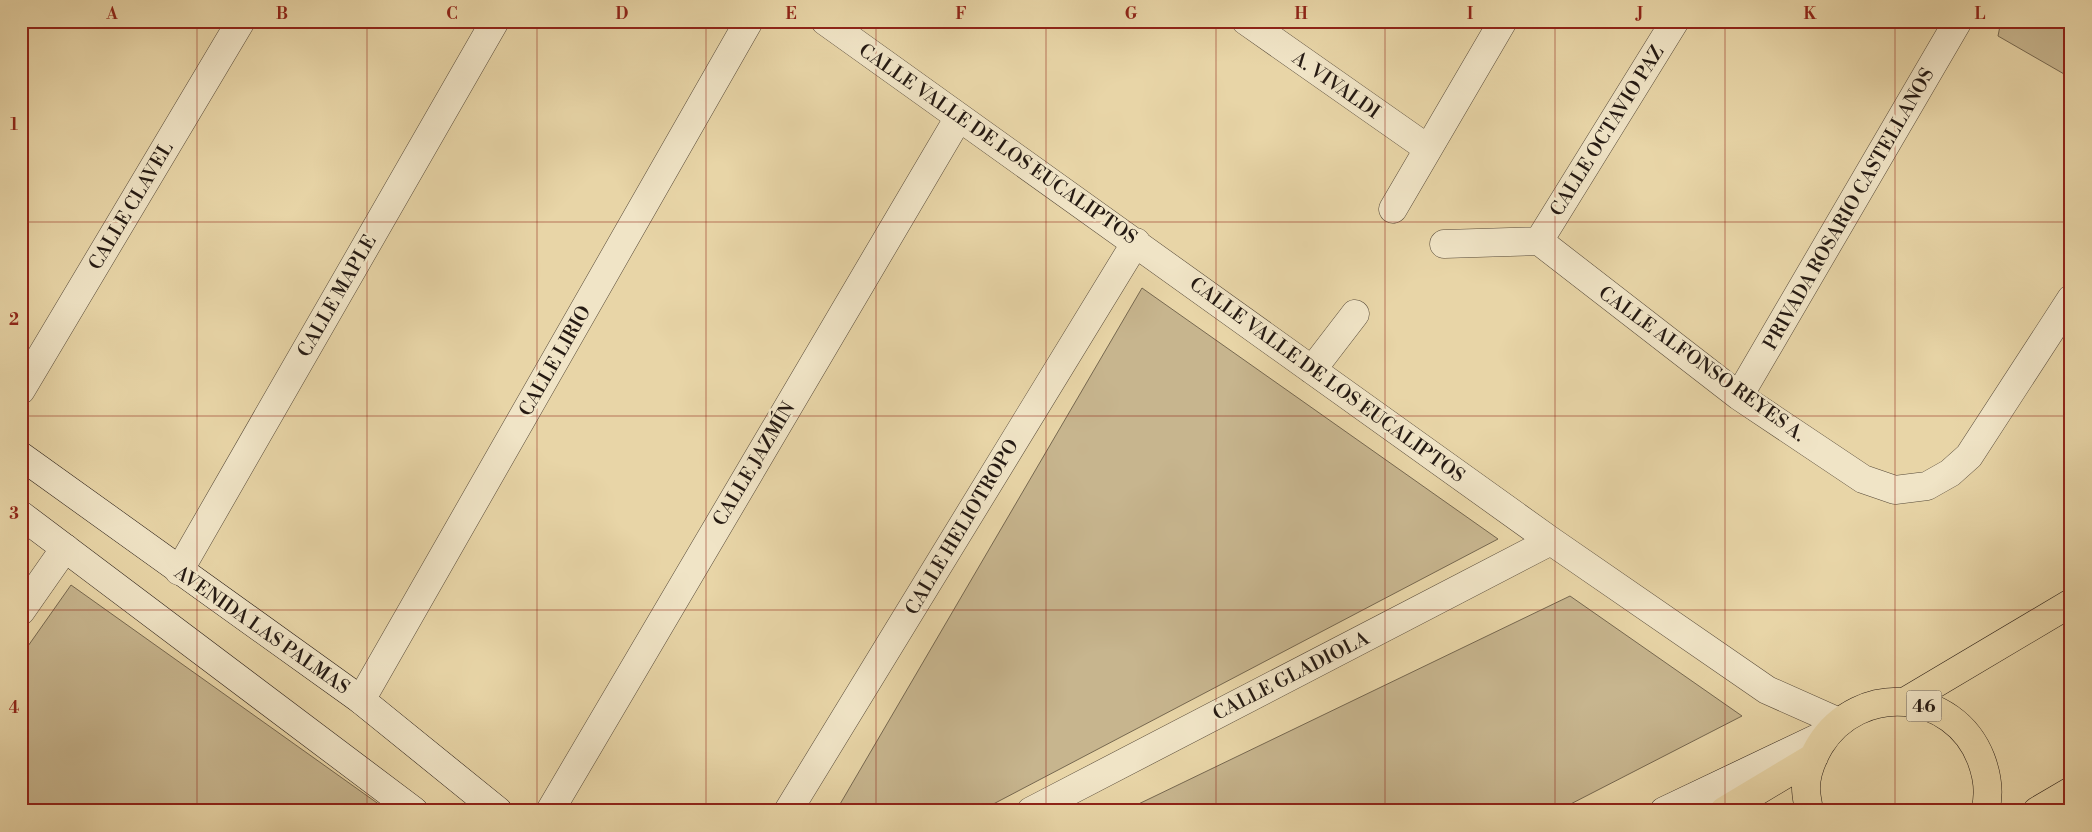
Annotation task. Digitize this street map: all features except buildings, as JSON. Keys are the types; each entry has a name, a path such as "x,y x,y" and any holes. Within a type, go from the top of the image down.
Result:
{"main road":[{"name":"46","path":"1906,701 2071,603"},
{"name":"46","path":"1809,811 1806,787 1814,756 1834,727 1859,709 1882,702 1906,701 1934,708 1958,724 1976,747 1986,774 1987,803 1985,811"},
{"name":"46","path":"1724,811 1814,756"},
{"path":"2037,811 2071,791"}],"street":[{"name":"CALLE CLAVEL","path":"21,390 241,21"},
{"name":"CALLE MAPLE","path":"179,571 495,21"},
{"name":"CALLE LIRIO","path":"361,700 749,21"},
{"name":"CALLE VALLE DE LOS EUCALIPTOS","path":"825,21 1136,242 1551,542 1767,690 1834,727"},
{"name":"A. VIVALDI","path":"1246,21 1427,148"},
{"path":"1393,209 1503,21"},
{"name":"CALLE OCTAVIO PAZ","path":"1539,241 1675,21"},
{"name":"PRIVADA ROSARIO CASTELLANOS","path":"1739,396 1958,21"},
{"name":"CALLE JAZMÍN","path":"550,811 959,117"},
{"path":"1444,244 1539,241"},
{"name":"CALLE ALFONSO REYES A.","path":"1539,241 1739,396 1863,479 1895,490 1927,486 1950,473 1969,456 2071,299"},
{"name":"CALLE HELIOTROPO","path":"788,811 1136,242"},
{"path":"1312,370 1355,314"},
{"name":"AVENIDA LAS PALMAS","path":"21,456 361,700 498,811"},
{"path":"21,515 414,811"},
{"name":"CALLE GLADIOLA","path":"1031,811 1551,542"},
{"path":"21,611 65,548"},
{"path":"1664,811 1834,727"}],"shaded area":[{"path":"2001,21 2071,21 2071,78 1998,36"},
{"path":"1142,288 1498,539 980,811 836,811"},
{"path":"71,585 380,805 375,811 21,811 21,656"},
{"path":"1570,596 1742,716 1557,811 1124,811"}]}
